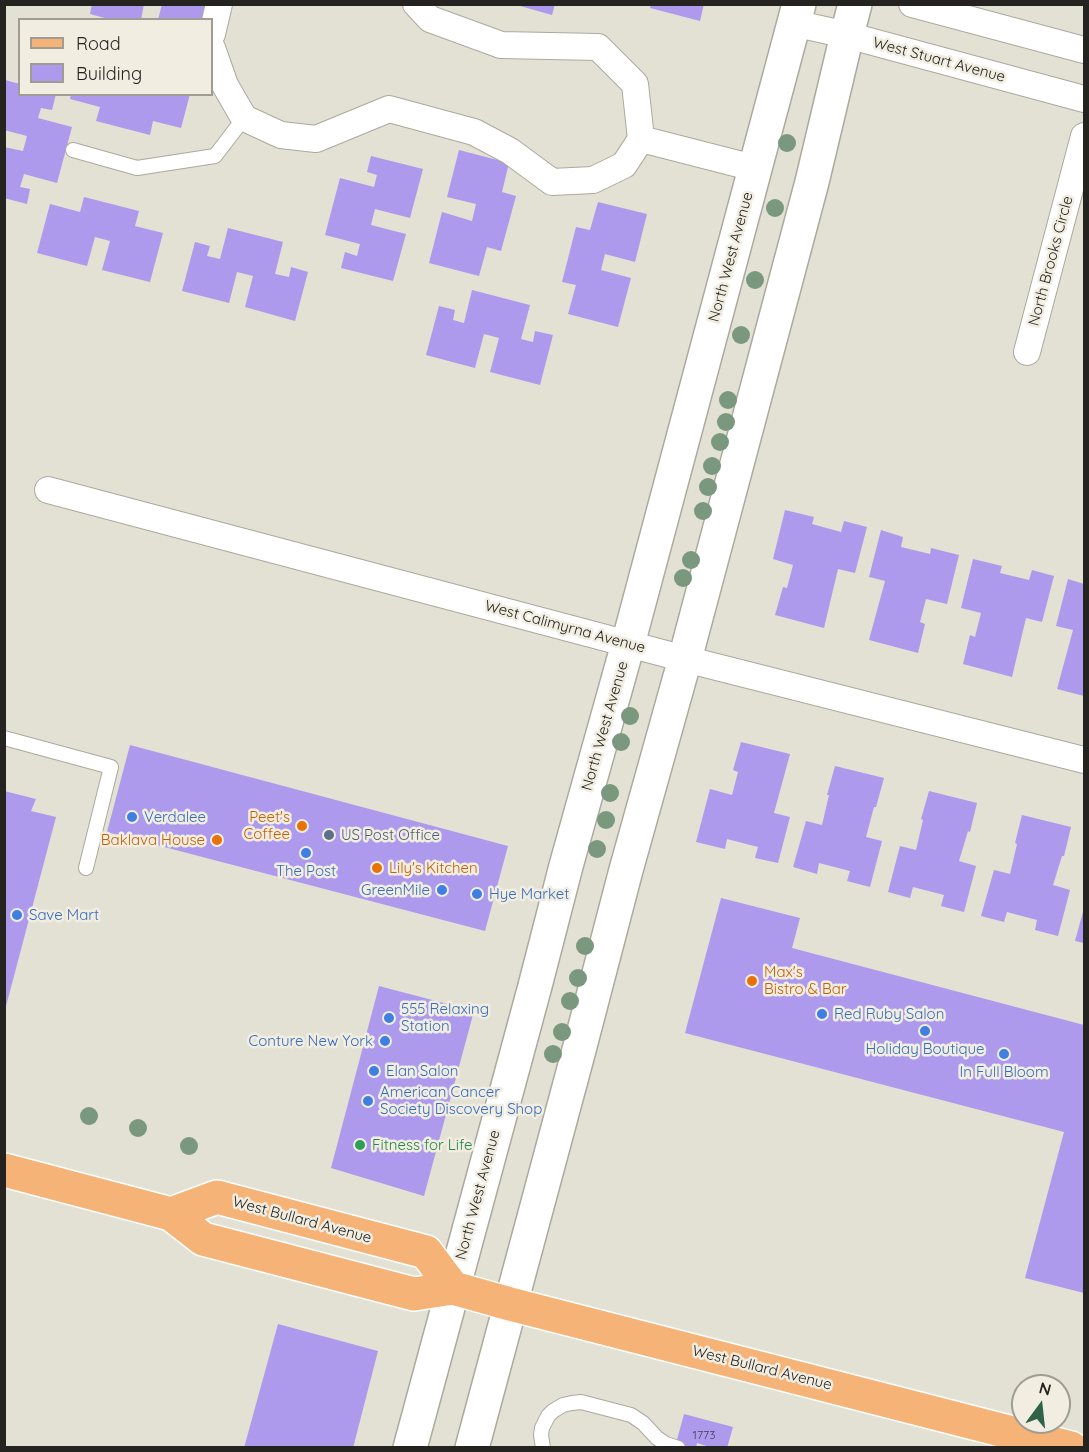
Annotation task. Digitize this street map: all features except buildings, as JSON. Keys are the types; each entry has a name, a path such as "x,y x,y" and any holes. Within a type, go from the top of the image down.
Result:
{"main road":[{"name":"North West Avenue","path":"410,1448 796,14"},
{"path":"472,1448 813,182 851,20"},
{"name":"West Bullard Avenue","path":"4,1170 171,1214 203,1239 247,1251 414,1294 453,1288 1071,1448"},
{"name":"West Bullard Avenue","path":"171,1214 218,1197 426,1252 453,1288"}],"street":[{"path":"213,30 219,4"},
{"path":"213,51 225,85 244,118 281,135 316,139 389,109 474,132 510,151 552,182 593,180 624,165 641,139 635,84 598,47 501,45 430,19 416,4"},
{"path":"912,4 1084,50"},
{"name":"West Stuart Avenue","path":"796,14 851,20 1084,99"},
{"name":"North Brooks Circle","path":"1027,352 1084,136"},
{"path":"641,139 754,168"},
{"name":"West Calimyrna Avenue","path":"48,490 685,659 1084,760"}],"lane":[{"path":"73,150 137,168 215,156 244,118"},
{"path":"4,738 111,767 86,868"},
{"path":"543,1448 542,1428 548,1416 572,1402 581,1402 632,1415 657,1438 678,1448"}],"place":[{"name":"Verdalee","path":"132,817"},
{"name":"Peet's Coffee","path":"302,826"},
{"name":"US Post Office","path":"329,835"},
{"name":"Baklava House","path":"217,840"},
{"name":"The Post","path":"306,853"},
{"name":"Lily's Kitchen","path":"377,868"},
{"name":"GreenMile","path":"442,890"},
{"name":"Hye Market","path":"477,894"},
{"name":"Save Mart","path":"17,915"},
{"name":"Max's Bistro & Bar","path":"752,981"},
{"name":"Red Ruby Salon","path":"822,1014"},
{"name":"555 Relaxing Station","path":"389,1018"},
{"name":"Holiday Boutique","path":"925,1031"},
{"name":"Conture New York","path":"385,1041"},
{"name":"In Full Bloom","path":"1004,1054"},
{"name":"Elan Salon","path":"374,1071"},
{"name":"American Cancer Society Discovery Shop","path":"368,1101"},
{"name":"Fitness for Life","path":"360,1145"}]}
